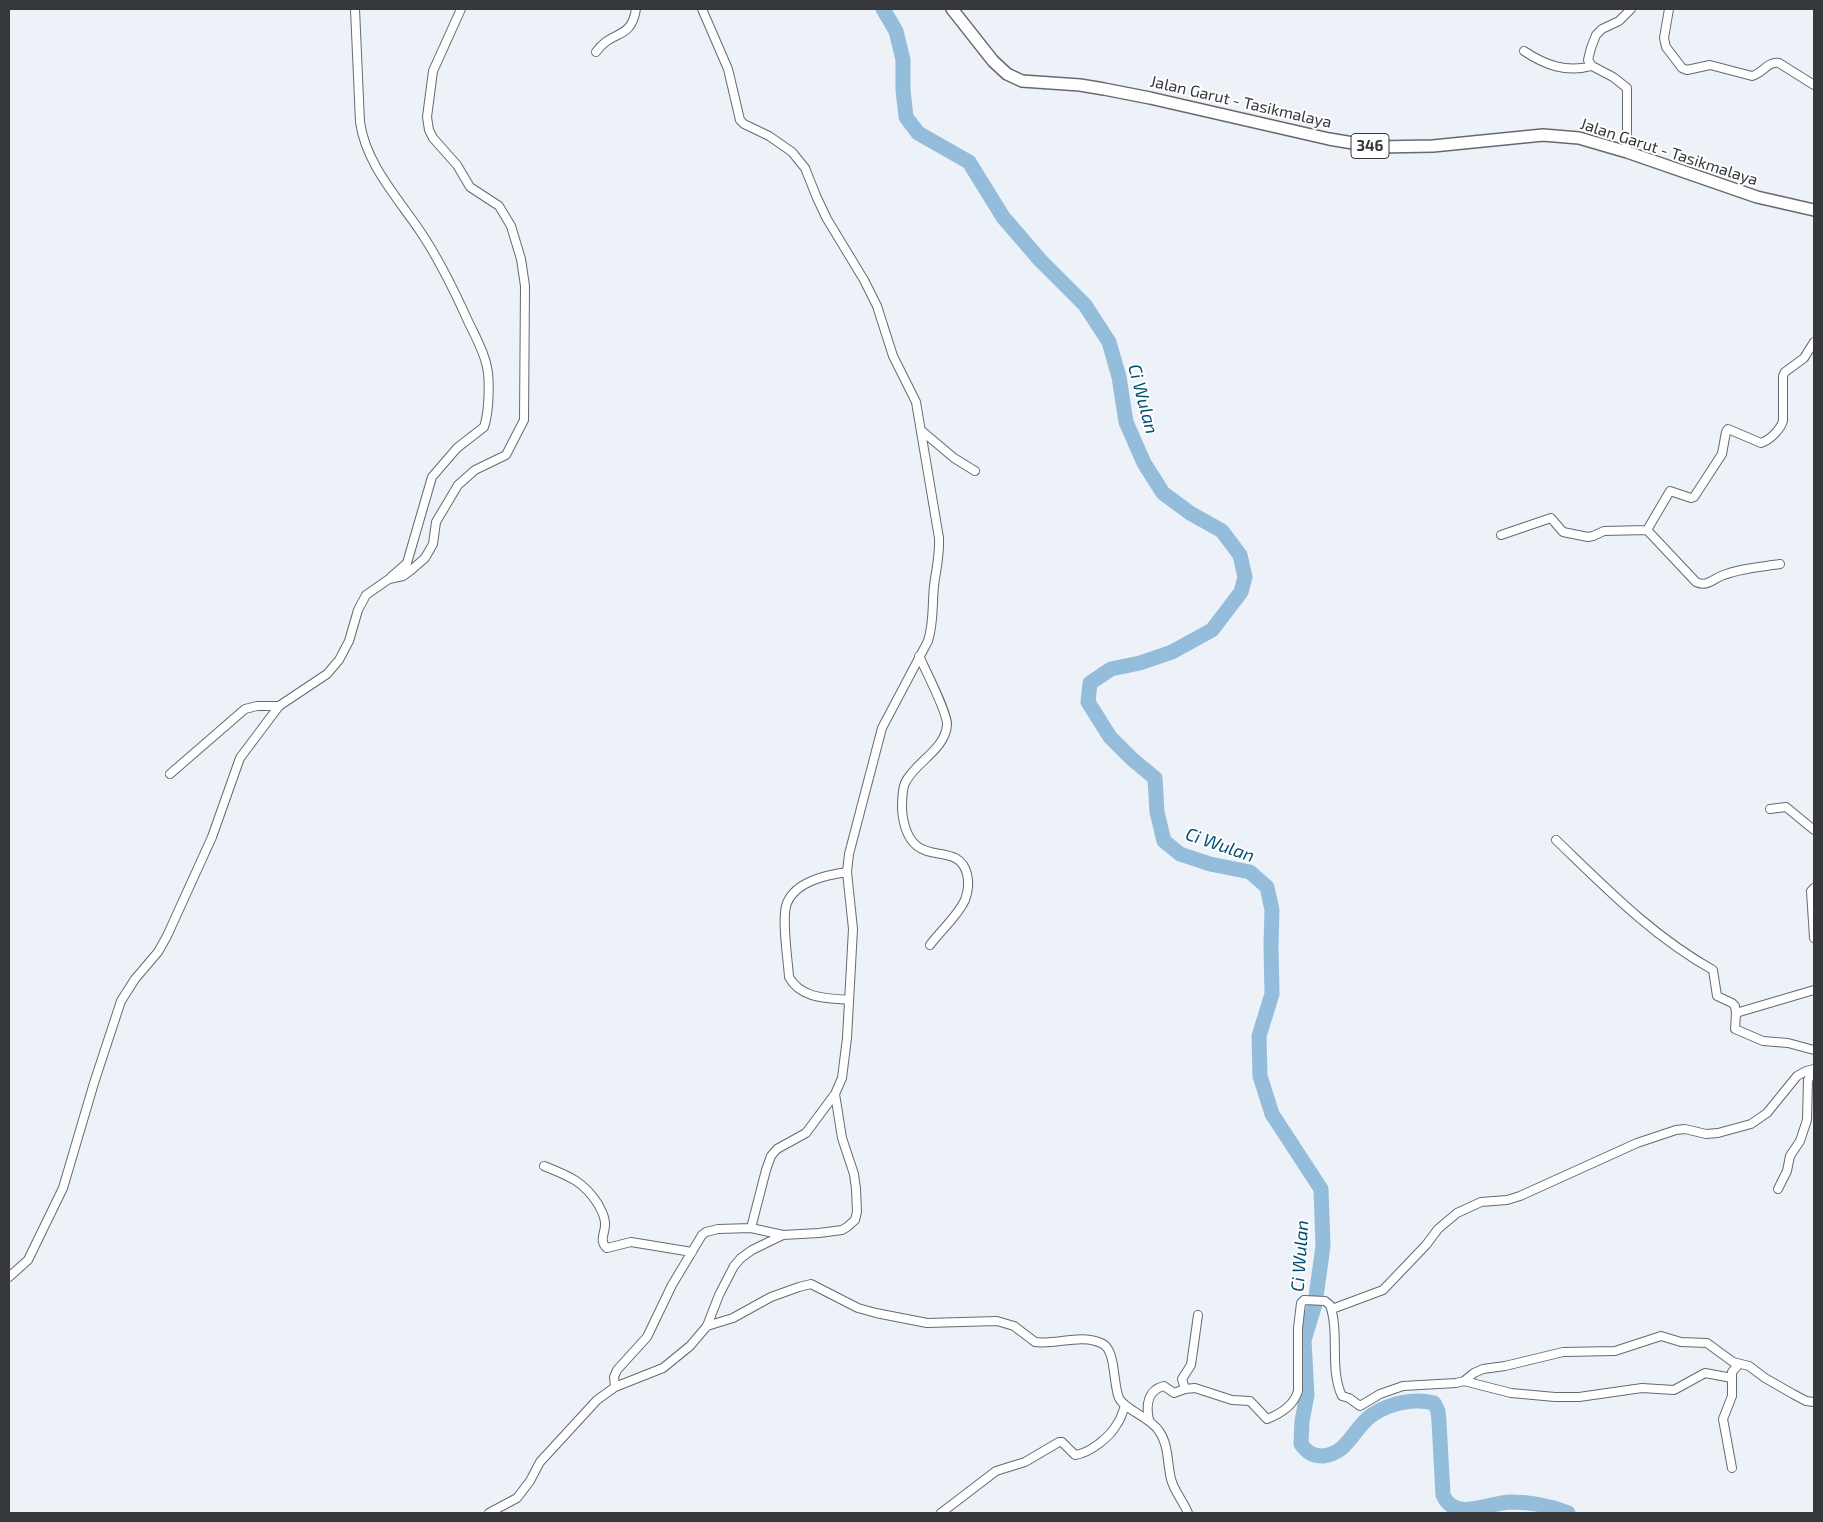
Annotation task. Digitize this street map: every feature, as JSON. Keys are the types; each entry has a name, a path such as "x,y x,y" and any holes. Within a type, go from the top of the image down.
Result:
{"main road":[{"name":"Jalan Garut - Tasikmalaya","path":"952,9 993,61 1007,74 1022,81 1080,85 1104,89 1329,139 1377,147 1433,146 1543,135 1579,138 1626,152 1750,195 1814,210"}],"street":[{"path":"10,1278 28,1260 63,1188 121,1001 135,978 158,952 168,936 212,837 237,763 279,706 333,668 349,641 358,610 366,595 389,579 407,563 432,477 457,448 484,427 488,376 482,352 448,278 421,232 392,192 371,158 362,138 354,9"},
{"path":"389,579 403,576 424,558 433,544 436,522 458,486 475,470 506,455 524,420 525,286 521,259 511,226 499,206 470,187 458,165 428,130 427,117 432,71 461,9"},
{"path":"596,52 605,40 630,28 636,9"},
{"path":"702,9 728,69 740,120 744,124 769,136 792,152 805,168 828,220 864,280 877,306 894,356 916,402 939,538 940,554 928,641 882,728 849,854 847,872 853,929 844,1067 835,1094 806,1134 777,1149 772,1156 766,1170 751,1228"},
{"path":"1626,152 1627,88 1613,77 1592,66 1588,60 1596,35 1602,29 1619,21 1631,9"},
{"path":"1669,9 1664,38 1666,47 1682,68 1687,70 1710,65 1752,76 1758,74 1771,62 1779,62 1814,85"},
{"path":"1524,52 1553,66 1579,70 1592,66"},
{"path":"1647,530 1670,491 1691,498 1694,497 1722,454 1728,429 1763,443 1780,428 1784,374 1804,358 1814,342"},
{"path":"922,431 954,458 975,471"},
{"path":"1501,535 1551,518 1563,532 1591,537 1604,531 1647,530 1670,556 1700,584 1704,585 1721,576 1738,571 1780,564"},
{"path":"919,656 944,712 948,726 941,741 912,771 904,784 902,808 904,827 917,846 952,856 958,860 964,866 968,878 968,892 965,899 930,945"},
{"path":"170,774 192,757 245,709 257,706 279,706"},
{"path":"1770,809 1786,807 1814,830"},
{"path":"1556,840 1616,898 1652,929 1684,953 1713,970 1717,996 1735,1006 1734,1027 1737,1030 1763,1041 1788,1043 1814,1050"},
{"path":"847,872 806,883 788,901 785,922 789,977 793,984 806,994 849,1000"},
{"path":"1814,888 1811,891 1814,938"},
{"path":"1736,1013 1814,990"},
{"path":"1778,1189 1807,1120 1808,1084 1809,1077 1814,1069"},
{"path":"1332,1309 1383,1290 1426,1246 1438,1229 1456,1213 1481,1202 1506,1200 1520,1196 1638,1143 1676,1130 1685,1129 1706,1134 1718,1134 1751,1124 1767,1113 1797,1076 1814,1069"},
{"path":"615,1387 614,1377 616,1370 647,1337 672,1285 702,1235 711,1230 751,1228 783,1235 819,1233 842,1230 855,1220 857,1212 854,1174 842,1138 835,1094"},
{"path":"544,1166 576,1180 592,1195 606,1224 602,1240 607,1248 631,1242 692,1252"},
{"path":"489,1513 517,1498 530,1481 540,1462 588,1409 615,1387 663,1368 690,1346 707,1326 719,1295 740,1258 783,1235"},
{"path":"707,1326 732,1318 771,1297 799,1286 811,1284 858,1308 885,1316 927,1323 997,1321 1014,1326 1035,1342 1078,1339 1099,1343 1106,1346 1110,1354 1118,1395 1125,1405 1149,1420 1158,1429 1165,1442 1171,1479 1188,1513"},
{"path":"1149,1420 1147,1402 1156,1390 1165,1387 1174,1393 1195,1388 1232,1400 1250,1401 1267,1419 1286,1408 1296,1397 1298,1391 1299,1321 1303,1300 1326,1301 1332,1309 1336,1352 1336,1384 1342,1396 1350,1398 1360,1406 1380,1394 1403,1386 1452,1384 1464,1381 1483,1369 1505,1366 1563,1352 1615,1351 1661,1336 1681,1342 1707,1343 1733,1362 1750,1366 1765,1378 1793,1394 1806,1401 1814,1402"},
{"path":"1185,1389 1182,1379 1190,1365 1196,1339 1198,1315"},
{"path":"1732,1468 1723,1416 1732,1396 1732,1371 1739,1364"},
{"path":"1464,1381 1511,1393 1555,1397 1642,1388 1674,1390 1705,1373 1732,1378"},
{"path":"941,1513 996,1471 1027,1461 1057,1442 1062,1442 1076,1455 1086,1451 1102,1440 1116,1426 1125,1405"}],"waterway":[{"name":"Ci Wulan","path":"883,9 896,31 903,60 903,90 906,117 918,133 969,162 1003,217 1040,260 1085,305 1109,342 1119,377 1126,422 1144,463 1163,493 1190,513 1222,531 1240,555 1245,577 1241,592 1212,630 1172,652 1140,663 1111,669 1090,683 1088,702 1110,737 1155,778 1157,812 1164,841 1180,854 1210,864 1250,872 1267,887 1272,910 1272,994 1259,1036 1260,1076 1272,1114 1321,1189 1323,1246 1315,1304 1304,1340 1307,1395 1302,1421 1301,1444 1308,1451 1319,1456 1332,1454 1345,1445 1366,1420 1386,1407 1410,1401 1434,1403 1438,1411 1443,1495 1448,1503 1455,1508 1463,1509 1511,1502 1526,1503 1548,1506 1568,1513"}]}
